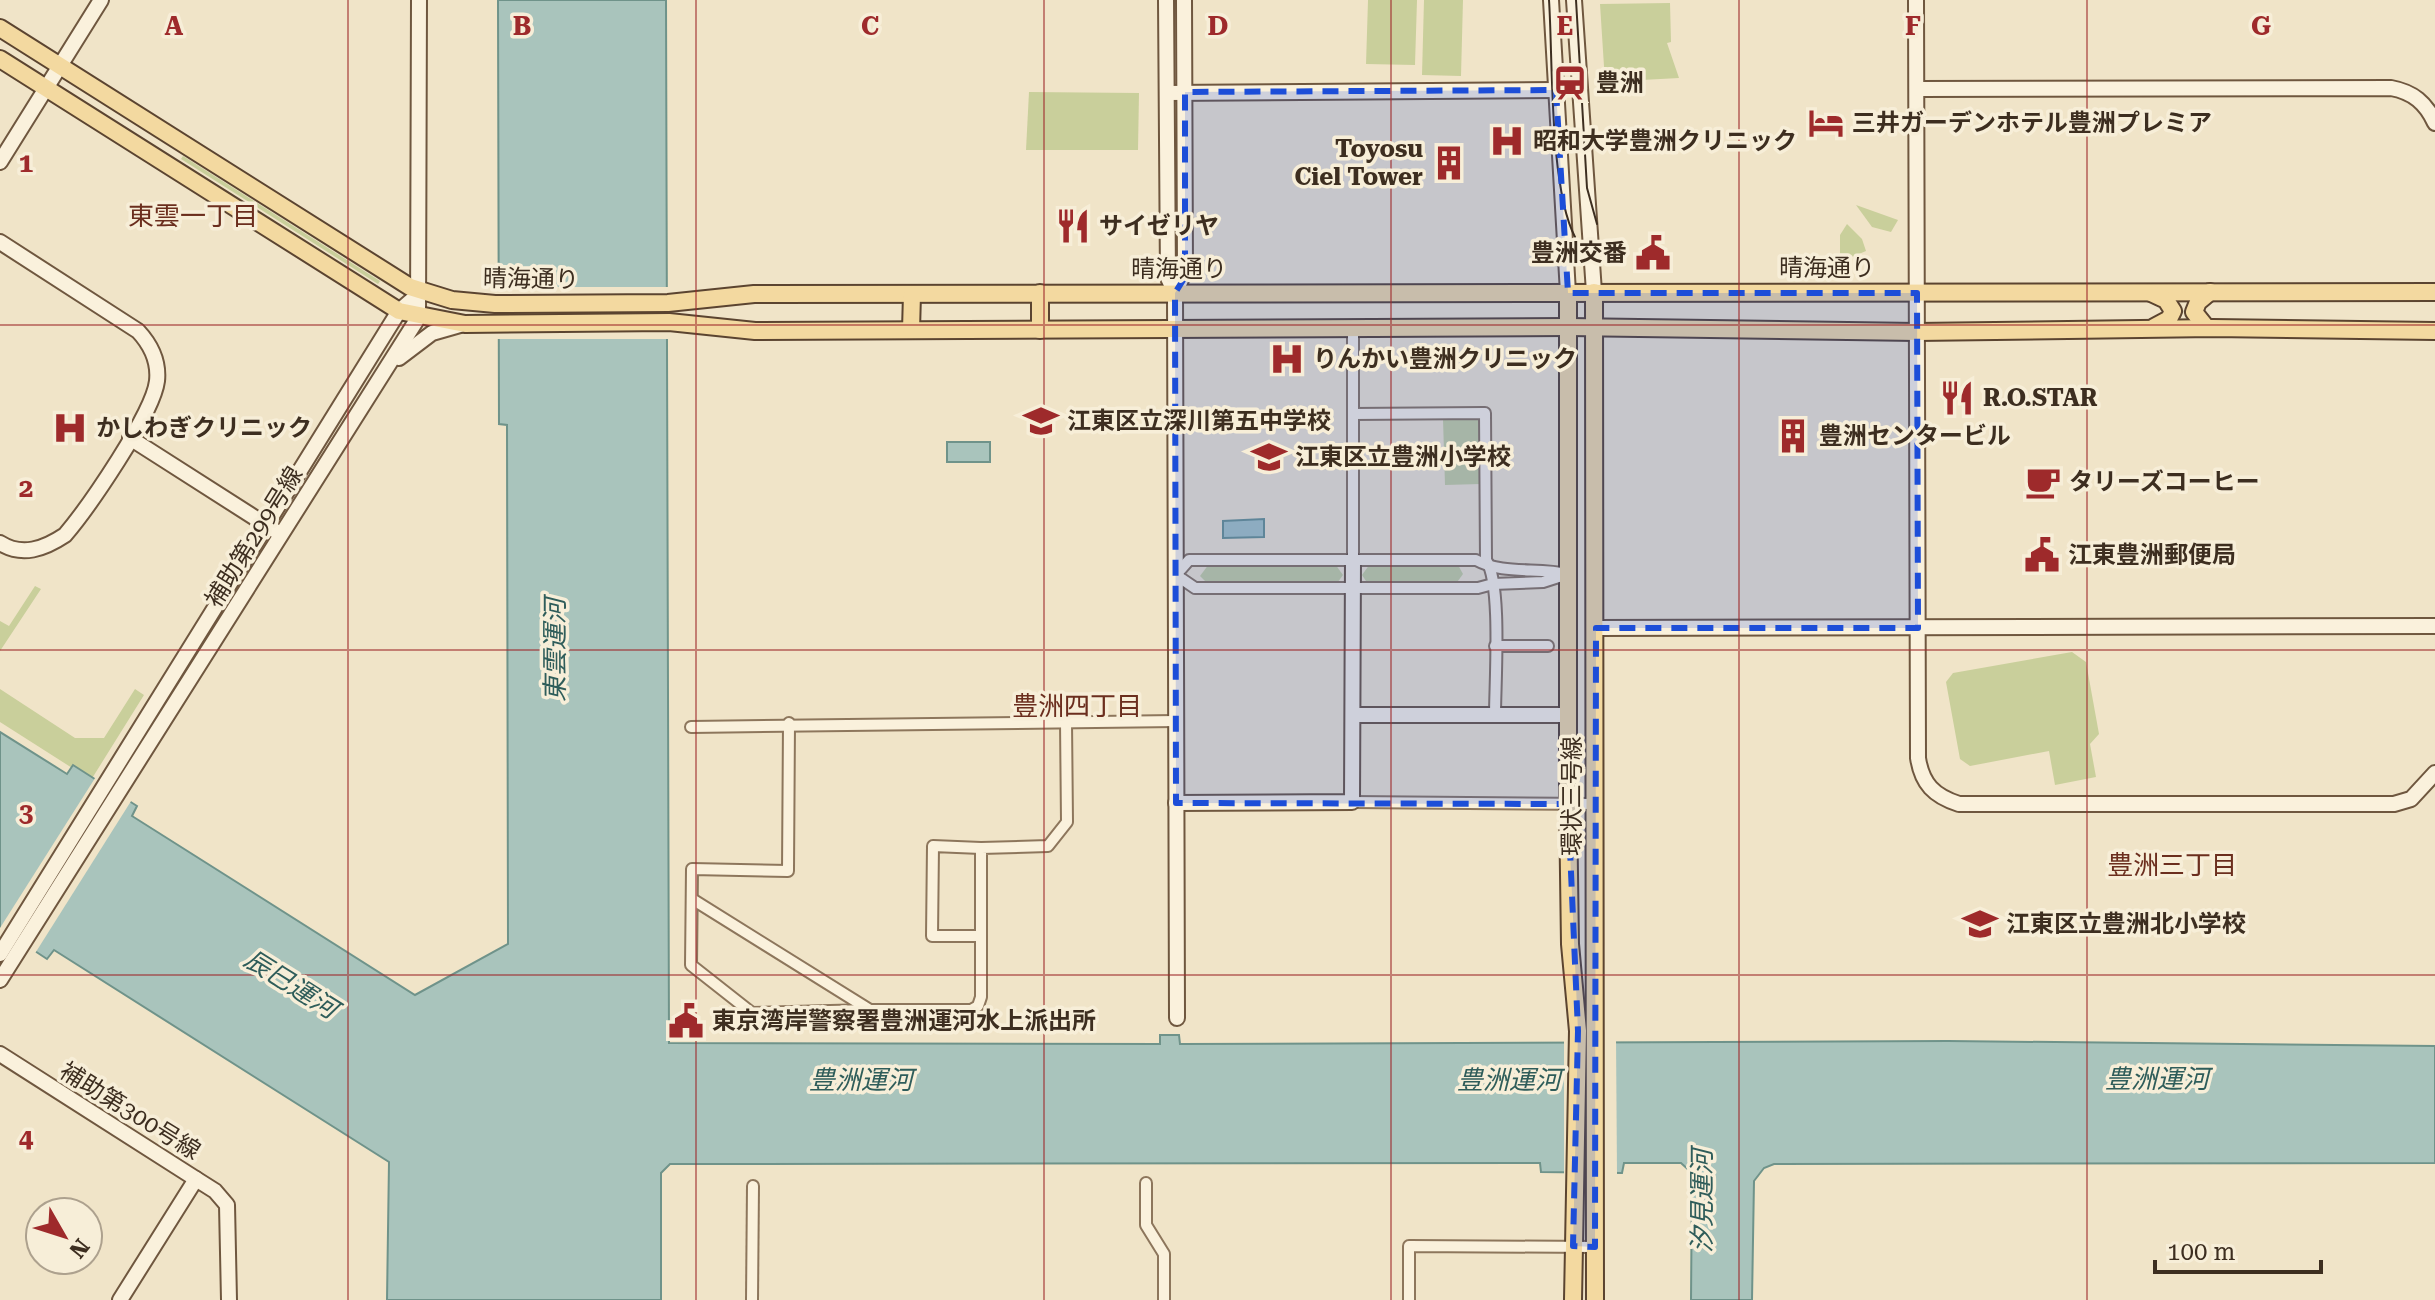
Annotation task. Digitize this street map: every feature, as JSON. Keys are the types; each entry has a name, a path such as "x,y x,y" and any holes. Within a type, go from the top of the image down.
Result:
{"main road":[{"name":"晴海通り","path":"0,28 421,292 452,300 495,304 668,303 754,294 2435,292"},
{"name":"晴海通り","path":"0,59 399,311 418,318 465,324 669,322 755,331 1569,327 1917,332 2213,328 2435,331"},
{"name":"環状三号線","path":"1594,292 1595,1300"},
{"path":"2149,292 2166,300 2173,311 2165,322 2150,329"},
{"path":"2210,292 2198,302 2194,312 2206,327 2213,328"},
{"path":"1040,293 1040,330"},
{"name":"環状三号線","path":"1568,293 1568,804 1570,944 1578,1031 1573,1300"},
{"path":"911,330 912,294"}],"street":[{"path":"0,162 101,0"},
{"path":"419,0 421,292"},
{"path":"1166,0 1168,278 1175,293"},
{"path":"1177,1018 1175,293 1185,271 1184,0"},
{"path":"1551,0 1568,293"},
{"path":"1574,0 1594,292"},
{"path":"1916,0 1921,774 1943,799 1959,804 2394,804 2411,799 2435,773"},
{"path":"1917,89 2391,88 2422,102 2435,123"},
{"path":"1167,93 1556,90"},
{"path":"0,242 138,331 149,343 156,361 156,385 152,400 65,535 52,544 23,551 0,543"},
{"name":"補助第299号線","path":"0,980 5,959 126,765 266,525 399,311 421,292"},
{"name":"補助第299号線","path":"126,765 282,535 380,379 418,318 421,292"},
{"path":"380,379 422,339 441,329 465,324"},
{"path":"1352,802 1353,329"},
{"path":"1353,414 1485,413 1486,560 1492,569 1493,584 1495,715"},
{"path":"130,438 282,535"},
{"path":"1176,575 1189,560 1476,560 1492,569 1543,569 1568,574 1596,574"},
{"path":"1176,575 1195,588 1353,589 1478,588 1493,584 1543,582 1568,574"},
{"path":"1596,628 2435,626"},
{"path":"1495,646 1548,646"},
{"path":"1353,715 1567,715"},
{"path":"691,727 789,723 1176,721"},
{"path":"981,936 932,936 933,846 1048,846 1067,822 1066,722"},
{"path":"789,723 788,871 692,869 691,965 752,1013 971,1010 978,1006 981,848"},
{"path":"1176,803 1596,804"},
{"path":"692,899 870,1010"},
{"name":"補助第300号線","path":"0,1054 196,1179 120,1300"},
{"path":"196,1179 215,1191 227,1205 229,1300"},
{"path":"1146,1183 1146,1225 1164,1254 1164,1300"},
{"path":"752,1300 753,1186"},
{"path":"1409,1300 1409,1246 1595,1247"}],"highlighted area":[{"path":"1556,90 1568,293 1917,293 1918,628 1596,628 1595,1247 1573,1246 1578,1031 1568,804 1176,803 1175,293 1185,277 1185,92"}],"green space":[{"path":"1368,0 1417,0 1415,65 1366,64"},
{"path":"1424,0 1463,0 1461,76 1422,75"},
{"path":"1670,3 1671,42 1667,43 1679,78 1605,82 1600,4"},
{"path":"1029,92 1139,93 1138,150 1026,150"},
{"path":"183,156 380,281 378,284 181,159"},
{"path":"1856,205 1898,220 1891,232 1872,227"},
{"path":"1847,224 1862,239 1866,251 1840,262 1840,235"},
{"path":"1476,418 1479,421 1480,484 1445,485 1443,419"},
{"path":"1209,564 1335,564 1343,575 1335,586 1209,585 1200,576"},
{"path":"1370,564 1458,565 1463,574 1455,585 1368,584 1362,575"},
{"path":"35,586 41,589 0,651 0,621 9,626"},
{"path":"2072,652 2086,662 2099,734 2090,744 2096,777 2055,785 2049,751 1970,766 1960,759 1946,682 1953,673"},
{"path":"0,689 75,738 104,738 135,689 144,695 91,780 0,722"}],"water":[{"path":"498,0 666,0 669,1043 1160,1044 1160,1035 1179,1035 1180,1044 1948,1041 2435,1046 2435,1163 1774,1164 1764,1168 1754,1181 1752,1300 1691,1300 1692,1173 1681,1163 1624,1163 1622,1173 1541,1172 1540,1163 670,1164 661,1173 661,1300 387,1300 389,1162 54,950 47,959 0,928 0,732 67,774 73,765 137,806 132,816 415,995 508,944 507,425 499,424"},
{"path":"947,442 990,442 990,462 947,462"},
{"path":"1264,519 1264,537 1223,538 1223,521"}],"pier":[{"path":"494,287 668,287 668,339 495,339"},
{"path":"97,775 133,798 34,955 0,933 0,928"},
{"path":"1616,1038 1617,1174 1564,1174 1564,1039"}],"tram line":[{"path":"1549,0 1556,156 1567,215 1575,237"},
{"path":"1576,0 1587,188 1597,224"}],"place":[{"name":"豊洲","path":"1570,83"},
{"name":"三井ガーデンホテル豊洲プレミア","path":"1826,123"},
{"name":"昭和大学豊洲クリニック","path":"1507,141"},
{"name":"Toyosu Ciel Tower","path":"1449,163"},
{"name":"サイゼリヤ","path":"1073,226"},
{"name":"豊洲交番","path":"1653,253"},
{"name":"りんかい豊洲クリニック","path":"1287,359"},
{"name":"R.O.STAR","path":"1957,398"},
{"name":"江東区立深川第五中学校","path":"1041,421"},
{"name":"かしわぎクリニック","path":"70,428"},
{"name":"豊洲センタービル","path":"1793,436"},
{"name":"江東区立豊洲小学校","path":"1269,457"},
{"name":"タリーズコーヒー","path":"2043,482"},
{"name":"江東豊洲郵便局","path":"2042,555"},
{"name":"江東区立豊洲北小学校","path":"1980,924"},
{"name":"東京湾岸警察署豊洲運河水上派出所","path":"686,1021"}],"district":[{"name":"東雲一丁目","path":"193,216"},
{"name":"豊洲四丁目","path":"1077,706"},
{"name":"豊洲三丁目","path":"2172,865"}],"water label":[{"name":"東雲運河","path":"555,650"},
{"name":"辰巳運河","path":"291,984"},
{"name":"豊洲運河","path":"2157,1079"},
{"name":"豊洲運河","path":"861,1080"},
{"name":"豊洲運河","path":"1509,1080"},
{"name":"汐見運河","path":"1702,1201"}]}
